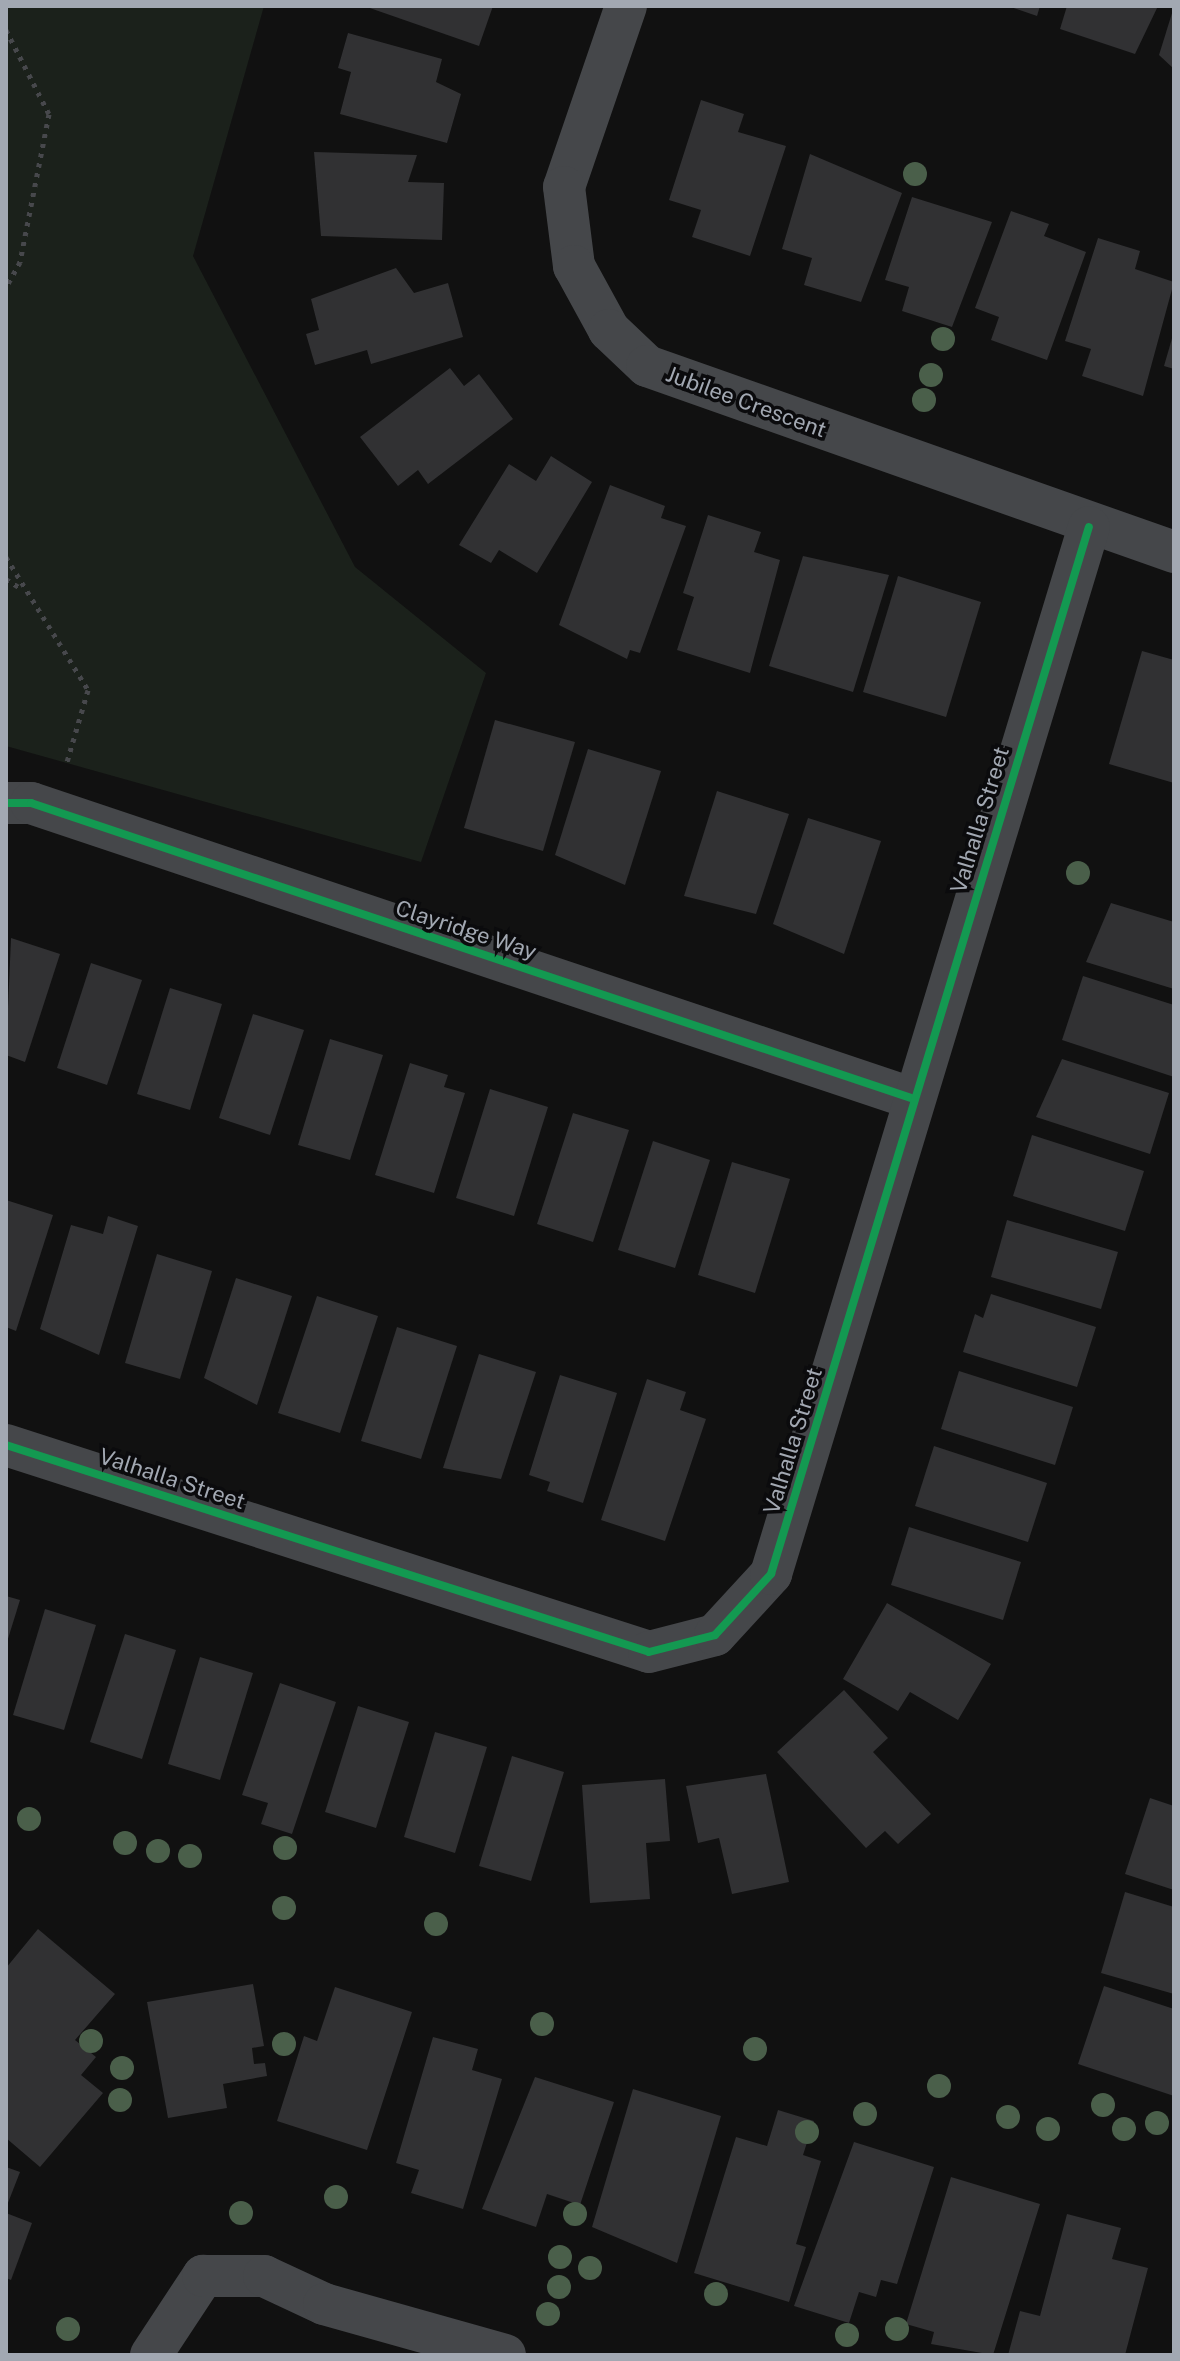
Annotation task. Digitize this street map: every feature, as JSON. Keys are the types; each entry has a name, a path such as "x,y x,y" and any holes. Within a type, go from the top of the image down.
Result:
{"street":[{"name":"Jubilee Crescent","path":"626,6 564,187 574,266 609,330 647,366 1089,527 1174,552"},
{"name":"Valhalla Street","path":"6,1445 649,1652 715,1635 771,1574 1089,527"},
{"name":"Clayridge Way","path":"6,803 53,811 914,1099"},
{"path":"151,2355 203,2276 249,2276 505,2355"}],"path":[{"path":"6,30 49,114 20,262 6,287"},
{"path":"6,557 88,690 53,811"},
{"path":"6,579 25,590"}],"shaded area":[{"path":"6,6 264,6 193,256 355,567 486,673 421,862 6,746"}],"building":[{"path":"364,6 493,6 479,46"},
{"path":"1008,6 1040,6 1037,16"},
{"path":"1067,6 1158,6 1135,54 1060,29"},
{"path":"1174,10 1174,69 1159,55"},
{"path":"348,33 442,59 436,82 461,94 447,143 340,114 351,72 338,68"},
{"path":"701,100 744,114 738,132 786,146 750,256 692,237 701,210 669,200"},
{"path":"314,152 417,155 408,182 444,183 442,240 321,236"},
{"path":"810,154 902,193 861,302 804,285 812,258 782,249"},
{"path":"912,197 992,222 952,327 902,311 909,287 885,280"},
{"path":"1011,211 1049,224 1044,236 1086,252 1047,360 991,340 999,317 975,308"},
{"path":"1098,238 1140,251 1135,269 1174,282 1143,396 1082,376 1091,349 1065,341"},
{"path":"396,268 414,293 448,283 463,337 371,364 367,350 315,365 306,334 319,330 311,299"},
{"path":"1174,335 1174,369 1164,366"},
{"path":"450,368 464,386 479,374 513,419 428,484 418,470 398,486 360,437"},
{"path":"551,456 592,482 537,573 499,550 491,563 459,545 509,464 536,481"},
{"path":"610,485 665,506 661,518 686,526 640,653 630,650 627,659 559,625"},
{"path":"708,515 761,532 754,552 780,560 750,673 677,650 694,597 683,593"},
{"path":"803,556 889,575 853,692 769,666"},
{"path":"898,576 981,602 946,717 863,692"},
{"path":"1142,651 1174,660 1174,783 1109,764"},
{"path":"495,720 575,742 543,851 464,828"},
{"path":"588,749 661,771 625,885 555,855"},
{"path":"717,791 789,814 756,914 684,896"},
{"path":"808,818 881,841 844,954 773,924"},
{"path":"1111,903 1174,922 1174,989 1086,962"},
{"path":"11,938 60,954 25,1062 6,1055"},
{"path":"91,963 142,980 107,1085 57,1068"},
{"path":"1083,976 1174,1005 1174,1077 1062,1040"},
{"path":"170,988 222,1004 190,1110 137,1094"},
{"path":"253,1014 304,1030 270,1135 219,1118"},
{"path":"330,1039 383,1055 350,1160 298,1145"},
{"path":"1062,1059 1169,1093 1150,1154 1036,1117"},
{"path":"410,1063 448,1075 444,1087 465,1093 434,1193 375,1175"},
{"path":"490,1089 548,1107 514,1216 456,1198"},
{"path":"573,1113 629,1130 593,1242 537,1224"},
{"path":"1032,1135 1144,1171 1125,1231 1013,1196"},
{"path":"653,1141 710,1160 675,1268 618,1250"},
{"path":"732,1162 790,1179 755,1293 698,1275"},
{"path":"6,1200 53,1215 16,1331 6,1327"},
{"path":"108,1216 138,1226 99,1355 40,1329 71,1225 103,1234"},
{"path":"1007,1220 1118,1252 1101,1309 991,1277"},
{"path":"157,1254 212,1271 180,1379 125,1363"},
{"path":"236,1278 292,1296 257,1405 204,1378"},
{"path":"991,1294 1096,1327 1077,1387 963,1352 975,1314 983,1318"},
{"path":"317,1296 378,1316 340,1433 278,1413"},
{"path":"397,1327 457,1346 421,1459 361,1441"},
{"path":"479,1354 536,1372 501,1479 443,1468"},
{"path":"959,1371 1073,1407 1055,1465 941,1429"},
{"path":"560,1375 617,1393 583,1503 547,1491 550,1482 529,1475"},
{"path":"647,1379 686,1392 680,1410 706,1419 665,1541 601,1520"},
{"path":"934,1446 1047,1483 1028,1542 915,1506"},
{"path":"909,1527 1021,1562 1003,1620 891,1585"},
{"path":"6,1596 20,1600 7,1642 6,1642"},
{"path":"887,1603 991,1664 958,1720 910,1692 898,1711 843,1679"},
{"path":"45,1609 96,1625 64,1730 13,1715"},
{"path":"125,1634 176,1650 142,1759 90,1742"},
{"path":"200,1657 253,1673 220,1780 168,1764"},
{"path":"280,1683 336,1702 292,1834 261,1824 268,1803 242,1795"},
{"path":"844,1690 888,1738 873,1752 931,1814 898,1844 885,1831 866,1848 777,1752"},
{"path":"358,1706 409,1722 376,1828 325,1812"},
{"path":"435,1732 487,1747 455,1853 404,1837"},
{"path":"512,1756 564,1772 531,1881 479,1866"},
{"path":"766,1774 789,1882 732,1894 719,1838 698,1843 686,1786"},
{"path":"665,1779 670,1841 646,1843 650,1899 590,1903 582,1785"},
{"path":"1150,1798 1174,1806 1174,1890 1125,1874"},
{"path":"1125,1892 1174,1907 1174,1994 1101,1973"},
{"path":"38,1929 115,1994 75,2040 96,2057 81,2075 103,2093 40,2167 6,2138 6,1968"},
{"path":"253,1984 264,2046 252,2048 254,2064 265,2063 267,2076 223,2084 227,2108 168,2118 147,2002"},
{"path":"1104,1986 1174,2009 1174,2096 1078,2064"},
{"path":"335,1987 412,2012 367,2150 277,2121 304,2036 317,2041"},
{"path":"433,2037 478,2049 472,2070 502,2079 463,2209 411,2193 419,2170 396,2163"},
{"path":"535,2077 614,2102 580,2205 547,2194 536,2227 482,2209"},
{"path":"633,2089 721,2116 677,2263 592,2227"},
{"path":"778,2110 814,2121 803,2155 821,2161 796,2244 806,2247 789,2302 694,2273 736,2137 767,2146"},
{"path":"854,2142 934,2167 897,2284 881,2280 876,2297 859,2292 849,2323 794,2306"},
{"path":"6,2167 20,2172 6,2208"},
{"path":"951,2177 1040,2204 993,2355 931,2344 934,2332 906,2324"},
{"path":"6,2213 32,2223 11,2280 6,2278"},
{"path":"1067,2214 1121,2228 1112,2259 1148,2268 1125,2355 1008,2355 1020,2311 1040,2316"}],"cycle path":[{"path":"6,1445 649,1652 715,1635 771,1574 1089,527"},
{"path":"6,803 31,803 914,1099"}]}
